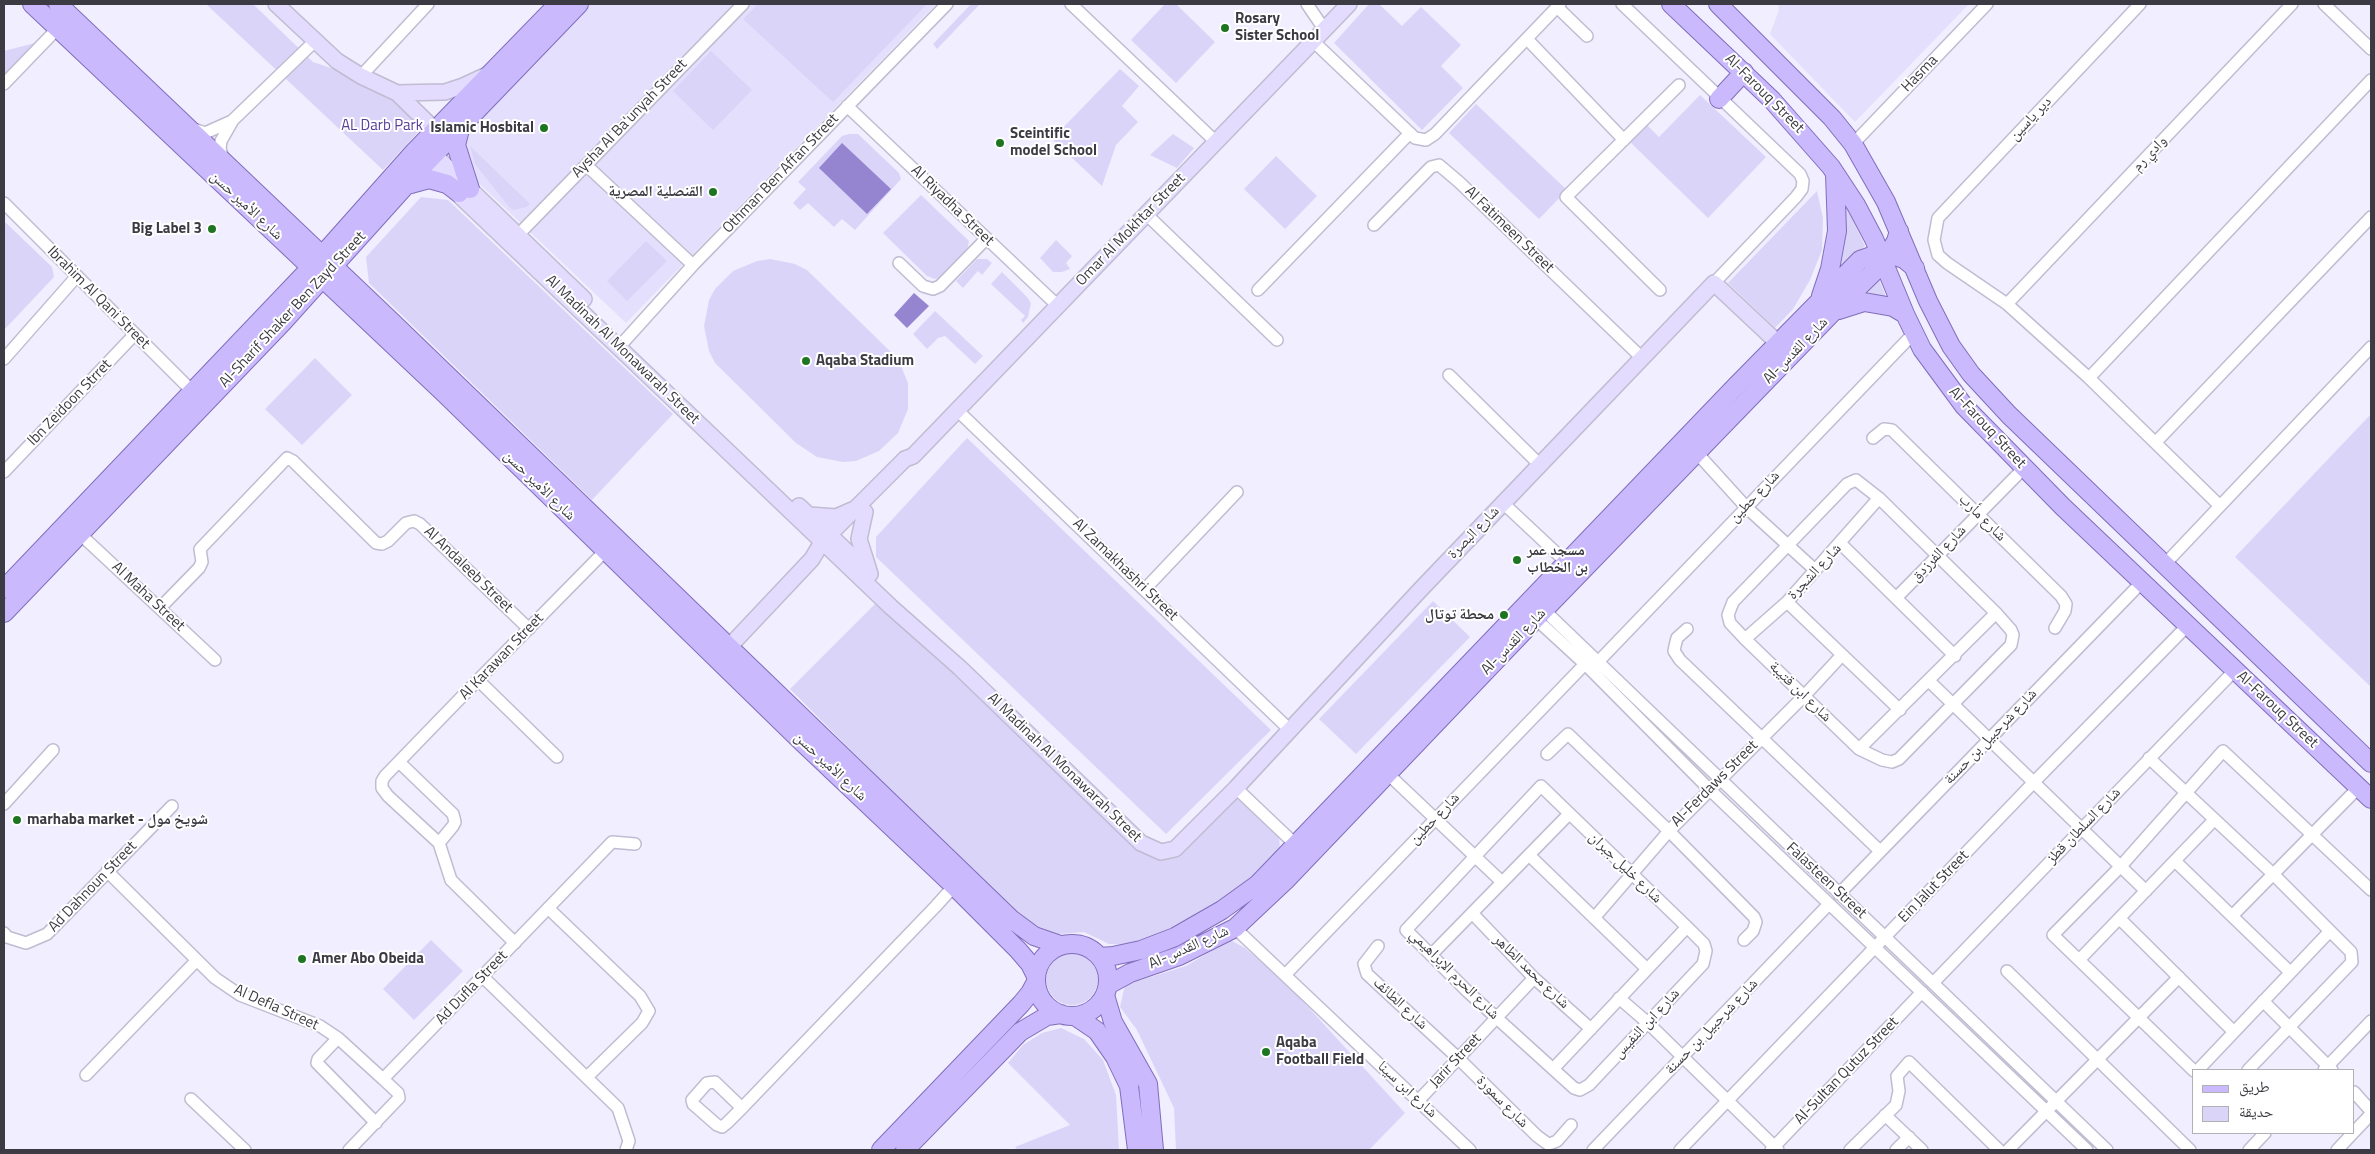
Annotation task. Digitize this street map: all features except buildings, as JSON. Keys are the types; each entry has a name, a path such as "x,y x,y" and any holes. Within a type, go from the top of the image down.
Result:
{"main road":[{"name":"شارع الأمير حسن","path":"32,4 295,242 542,478 728,648 800,728 1018,950 1030,964 1036,979"},
{"name":"شارع الأمير حسن","path":"58,4 225,163 295,242"},
{"name":"Al-Sharif Shaker Ben Zayd Street","path":"349,238 407,185 436,130 558,4"},
{"name":"Al-Sharif Shaker Ben Zayd Street","path":"4,589 298,307 322,268 424,154 460,129 579,4"},
{"name":"Omar Al Mokhtar Street","path":"728,648 861,509 905,459 913,456 958,410 1349,4"},
{"name":"Al-Farouq Street","path":"1671,4 1744,72 1798,128 1835,174 1856,205 1884,256 1904,314 1914,333 1942,380 1964,406 2024,468 2371,799"},
{"name":"Al-Farouq Street","path":"1718,4 1832,118 1853,144 1886,202 1928,300 1961,362 2009,415 2371,763"},
{"path":"282,6 315,41 337,60 360,76 397,93 436,130"},
{"path":"397,93 445,92 463,86 492,72"},
{"path":"1719,99 1744,72"},
{"path":"460,129 456,145 464,191"},
{"name":"Al Madinah Al Monawarah Street","path":"424,154 830,542"},
{"path":"1835,174 1835,241 1825,308 1864,302 1893,308 1904,314"},
{"path":"407,185 428,179 464,191"},
{"name":"Al Madinah Al Monawarah Street","path":"464,191 518,235 622,343 809,515 830,542"},
{"path":"1899,231 1884,256 1904,259 1914,268"},
{"path":"287,293 295,242 349,238 352,265 350,293 320,297 298,307"},
{"name":"Al-شارع القدس","path":"1455,692 1566,562 1607,533 1628,524 1697,453 1825,308 1860,260 1884,256"},
{"name":"Al-Sharif Shaker Ben Zayd Street","path":"4,613 80,534 146,454 192,392 287,293 322,268"},
{"path":"1714,283 1779,344"},
{"name":"شارع البصرة","path":"1175,849 1291,731 1539,464 1714,283"},
{"name":"Al-شارع القدس","path":"1100,957 1141,950 1175,937 1206,919 1258,884 1455,692 1540,615 1607,533 1618,509 1779,344 1825,308"},
{"name":"شارع الأمير حسن","path":"542,478 605,552 1011,919 1034,936 1060,946"},
{"path":"809,515 836,517 861,509 859,539 870,574"},
{"path":"1618,509 1616,514 1618,520 1623,524 1628,524"},
{"path":"2097,538 2115,517"},
{"path":"830,542 870,574 942,646 960,668"},
{"path":"830,542 915,630 960,668"},
{"name":"Al Madinah Al Monawarah Street","path":"960,668 1140,843 1155,851 1175,849"},
{"name":"Al-شارع القدس","path":"1106,990 1130,973 1179,956 1235,928 1285,882 1388,774 1439,708"},
{"path":"881,1150 1030,993 1044,958 1060,946 1078,944 1094,951 1105,965 1106,990 1113,1022 1148,1084 1154,1150"},
{"path":"1036,979 1043,1002 1097,1031 1115,1057 1129,1086 1137,1150"},
{"path":"905,1150 1020,1032 1047,1016 1090,1011 1106,990"}],"street":[{"path":"360,76 428,4"},
{"name":"Aysha Al Ba'unyah Street","path":"518,235 743,4"},
{"name":"Othman Ben Affan Street","path":"622,343 693,265 947,4"},
{"path":"1071,4 1216,142"},
{"path":"1307,4 1324,29"},
{"path":"1622,4 1719,99 1800,174 1803,181 1802,189 1796,197 1714,283"},
{"name":"Hasma","path":"1853,144 1987,4"},
{"name":"دير ياسين","path":"2007,304 1938,255 1934,240 1938,218 2140,4"},
{"name":"وادي رم","path":"2007,304 2292,4"},
{"path":"2324,4 2371,49"},
{"path":"1313,41 1410,133 1420,140 1426,140 1435,134 1558,5 1587,36"},
{"path":"4,84 58,28"},
{"path":"1526,39 1624,140"},
{"path":"225,163 220,149 221,140 234,120 315,41"},
{"path":"2088,378 2371,80"},
{"path":"1660,290 1566,197 1679,84"},
{"name":"Al Riyadha Street","path":"847,106 1058,306"},
{"path":"186,126 205,133 234,120"},
{"path":"1258,290 1410,133"},
{"path":"586,164 693,265"},
{"name":"Al Fatimeen Street","path":"1374,225 1431,167 1439,166 1466,188 1642,358"},
{"name":"Ibrahim Al Qani Street","path":"4,203 192,392"},
{"path":"1146,214 1277,340"},
{"path":"2156,442 2371,216"},
{"path":"899,263 924,286 933,289 940,286 986,239"},
{"path":"4,358 76,276"},
{"path":"2007,304 2156,442 2220,506"},
{"name":"شارع حطين","path":"1597,662 1914,333"},
{"name":"Ibn Zeidoon Strret","path":"4,472 135,334"},
{"path":"2164,565 2371,347"},
{"path":"1449,375 1539,464"},
{"name":"Al Zamakhashri Street","path":"958,410 1291,731"},
{"name":"شارع مأرب","path":"1873,438 1884,429 1892,430 2061,596 2066,604 2065,612 2054,628"},
{"path":"1697,453 1746,507 1815,570"},
{"name":"Al Andaleeb Street","path":"160,608 200,568 202,562 200,549 287,458 293,461 376,543 382,544 388,541 406,523 414,521 420,524 529,629"},
{"name":"شارع الفرزدق","path":"1896,598 2024,468"},
{"name":"شارع ابن قتيبة","path":"1879,498 1862,482 1856,480 1847,484 1789,545 1730,608 1728,615 1730,623 1745,640 1859,749 1887,762 1898,759 2010,644 2013,635 2012,630 1996,613"},
{"path":"1145,589 1237,492"},
{"path":"1859,749 1955,656 1996,613 1879,498"},
{"name":"شارع الشجرة","path":"1745,640 1787,602 1841,544 1879,498"},
{"path":"1503,503 1566,562"},
{"name":"Al Maha Street","path":"80,534 215,660"},
{"path":"1841,544 1955,656"},
{"name":"Al Karawan Street","path":"439,842 382,788 382,781 478,680 605,552"},
{"name":"شارع شرحبيل بن حسنة","path":"1839,894 2143,581"},
{"path":"1787,602 1900,710"},
{"name":"Falasteen Street","path":"1540,615 1597,662 2107,1150"},
{"name":"Falasteen Street","path":"1540,615 1585,664 1711,791 1877,947 2088,1150"},
{"name":"Ein Jalut Street","path":"1680,1150 2033,783 2188,625"},
{"path":"1687,629 1678,638 1675,646 1674,651 1680,660 1880,851"},
{"name":"Al-Ferdaws Street","path":"1594,918 1669,830 1711,791 1719,780 1805,696 1842,655"},
{"name":"شارع حطين","path":"1285,975 1585,664"},
{"name":"شارع السلطان قطز","path":"1933,983 2235,670"},
{"path":"478,680 556,757"},
{"path":"1929,681 2146,891"},
{"path":"1548,754 1568,734 1669,830 1754,917 1756,922 1753,931 1744,940"},
{"path":"4,804 53,750"},
{"path":"2192,1070 2080,959 2052,934 2121,866 2224,751 2371,890"},
{"path":"2149,758 2274,874 2351,952 2352,962 2249,1069"},
{"path":"399,762 453,814 455,822 439,842 451,880 515,943"},
{"path":"1388,774 1502,882"},
{"name":"شارع خليل جبران","path":"1541,786 1687,927 1704,944 1706,951"},
{"name":"شارع الحرم الإبراهيمي","path":"1541,786 1406,930 1496,1018 1553,1070 1574,1088 1580,1090"},
{"path":"2232,916 2358,787"},
{"path":"1236,788 1296,845"},
{"name":"Ad Dahnoun Street","path":"4,933 26,943 47,934 172,806"},
{"path":"1431,955 1569,814"},
{"path":"2080,959 2176,862 2214,820"},
{"name":"Ad Dufla Street","path":"383,1079 612,842 635,844"},
{"path":"1529,855 1647,969"},
{"path":"2176,862 2290,972"},
{"name":"Al Defla Street","path":"107,872 215,978 240,995 320,1026 338,1038 383,1079"},
{"path":"742,1108 954,886"},
{"name":"شارع شرحبيل بن حسنة","path":"1593,1150 1830,904"},
{"path":"549,909 640,996 649,1011 642,1023 587,1078"},
{"name":"شارع محمد الطاهر","path":"1472,913 1534,978 1590,1029"},
{"path":"2120,919 2234,1032"},
{"path":"1553,1070 1687,927"},
{"name":"شارع ابن سينا","path":"1235,928 1470,1150"},
{"path":"2199,1069 2330,931"},
{"name":"شارع الطائف","path":"1378,946 1364,964 1367,974 1458,1058"},
{"name":"شارع ابن النفيس","path":"1580,1090 1589,1085 1703,964 1706,951"},
{"path":"86,1075 196,961"},
{"path":"2007,971 2190,1150"},
{"path":"483,977 621,1112 629,1141 626,1150"},
{"path":"2008,1150 2179,977"},
{"name":"Jarir Street","path":"1418,1101 1534,978"},
{"name":"Al-Sultan Qutuz Street","path":"1774,1149 1922,992"},
{"path":"1619,998 1648,1023 1728,1100 1774,1149"},
{"path":"2264,1001 2328,1069 2371,1021"},
{"path":"338,1038 318,1059 317,1063 376,1123"},
{"name":"شارع سمورة","path":"1458,1058 1544,1142 1548,1144 1557,1141 1571,1126"},
{"path":"1850,1150 1896,1105 1899,1091 1897,1076 1910,1062 1999,1150"},
{"path":"349,1150 400,1096 383,1079"},
{"path":"2355,1093 2371,1112 2355,1131"},
{"path":"191,1099 245,1150"},
{"path":"1885,1115 1922,1150"},
{"path":"2249,1150 2264,1134"},
{"path":"2337,1150 2352,1134"},
{"path":"1896,1150 1909,1137"}],"shaded area":[{"path":"590,4 936,4 626,323 447,153"},
{"path":"1778,4 1969,4 1855,122 1770,34 1779,10"},
{"path":"842,143 891,189 867,214 819,168"},
{"path":"914,293 929,306 907,328 894,315"}],"green space":[{"name":"AL Darb Park","path":"206,4 253,4 313,62 343,72 412,109 421,129 383,170"},
{"path":"758,4 927,4 833,102 743,19"},
{"path":"971,4 980,4 937,49 933,44"},
{"path":"1165,4 1176,4 1215,42 1176,83 1131,40"},
{"path":"1369,4 1379,4 1402,26 1421,7 1461,45 1441,66 1463,88 1422,130 1334,43"},
{"path":"35,43 4,75 4,51"},
{"path":"711,51 752,90 713,130 673,91"},
{"path":"1120,69 1139,86 1122,106 1138,122 1116,145 1102,186 1052,139"},
{"path":"1700,95 1766,157 1708,218 1630,142 1647,125 1659,137"},
{"path":"1476,104 1567,190 1539,219 1449,133"},
{"path":"858,134 899,173 901,179 855,230 842,219 834,227 808,203 800,210 793,203 806,189 798,182 842,136"},
{"path":"1173,134 1194,148 1177,168 1150,155"},
{"path":"470,146 530,204 514,210 510,208 475,164"},
{"path":"1276,156 1317,196 1285,229 1244,189"},
{"path":"1817,191 1823,218 1822,250 1810,280 1793,309 1775,328 1728,283"},
{"path":"921,195 969,241 967,251 940,278 935,279 927,276 883,233"},
{"path":"1841,196 1865,246 1832,276"},
{"path":"421,197 448,200 673,414 592,500 369,283 366,257"},
{"path":"4,221 52,267 54,277 4,330"},
{"path":"1056,240 1072,256 1066,263 1070,269 1062,272 1053,272 1040,258"},
{"path":"646,241 667,261 627,301 607,281"},
{"name":"Aqaba Stadium","path":"770,259 795,264 807,270 898,359 908,383 908,409 898,433 879,451 856,461 843,462 817,457 796,443 715,363 709,351 704,326 709,300 715,289 733,271 757,261"},
{"path":"977,259 987,259 992,263 982,275 978,271 963,288 956,281"},
{"path":"1002,272 1031,303 1028,317 1023,323 1021,320 1025,316 991,284"},
{"path":"1877,275 1887,299 1854,298"},
{"path":"935,311 983,356 975,364 945,336 938,338 927,349 913,334"},
{"path":"315,358 352,395 302,445 265,409"},
{"path":"2371,414 2371,687 2235,557"},
{"path":"967,438 1271,730 1166,834 876,557 876,537"},
{"path":"881,598 1151,852 1175,851 1236,797 1279,836 1280,850 1258,874 1226,901 1166,932 1134,945 1109,944 1084,932 1048,935 1025,925 790,689"},
{"path":"1433,601 1470,637 1356,754 1319,719"},
{"path":"431,940 463,971 414,1020 383,989"},
{"path":"1230,940 1245,948 1288,985 1405,1113 1369,1150 1176,1150 1174,1108 1137,1030 1120,1007 1125,985 1186,966"},
{"path":"1067,953 1077,953 1091,960 1098,974 1098,984 1091,998 1077,1005 1067,1005 1057,1001 1050,994 1046,984 1046,974 1050,964 1057,957"},
{"path":"1061,1028 1084,1039 1103,1060 1116,1095 1119,1150 1018,1150 1015,1147 1070,1125 1008,1063 1023,1045 1042,1033"}],"place":[{"name":"Rosary Sister School","path":"1225,28"},
{"name":"Islamic Hosbital","path":"544,128"},
{"name":"Sceintific model School","path":"1000,143"},
{"name":"القنصلية المصرية","path":"713,192"},
{"name":"Big Label 3","path":"212,229"},
{"name":"Aqaba Stadium","path":"806,361"},
{"name":"مسجد عمر بن الخطاب","path":"1517,560"},
{"name":"محطة توتال","path":"1504,615"},
{"name":"marhaba market - شويخ مول","path":"17,820"},
{"name":"Amer Abo Obeida","path":"302,959"},
{"name":"Aqaba Football Field","path":"1266,1052"}]}
